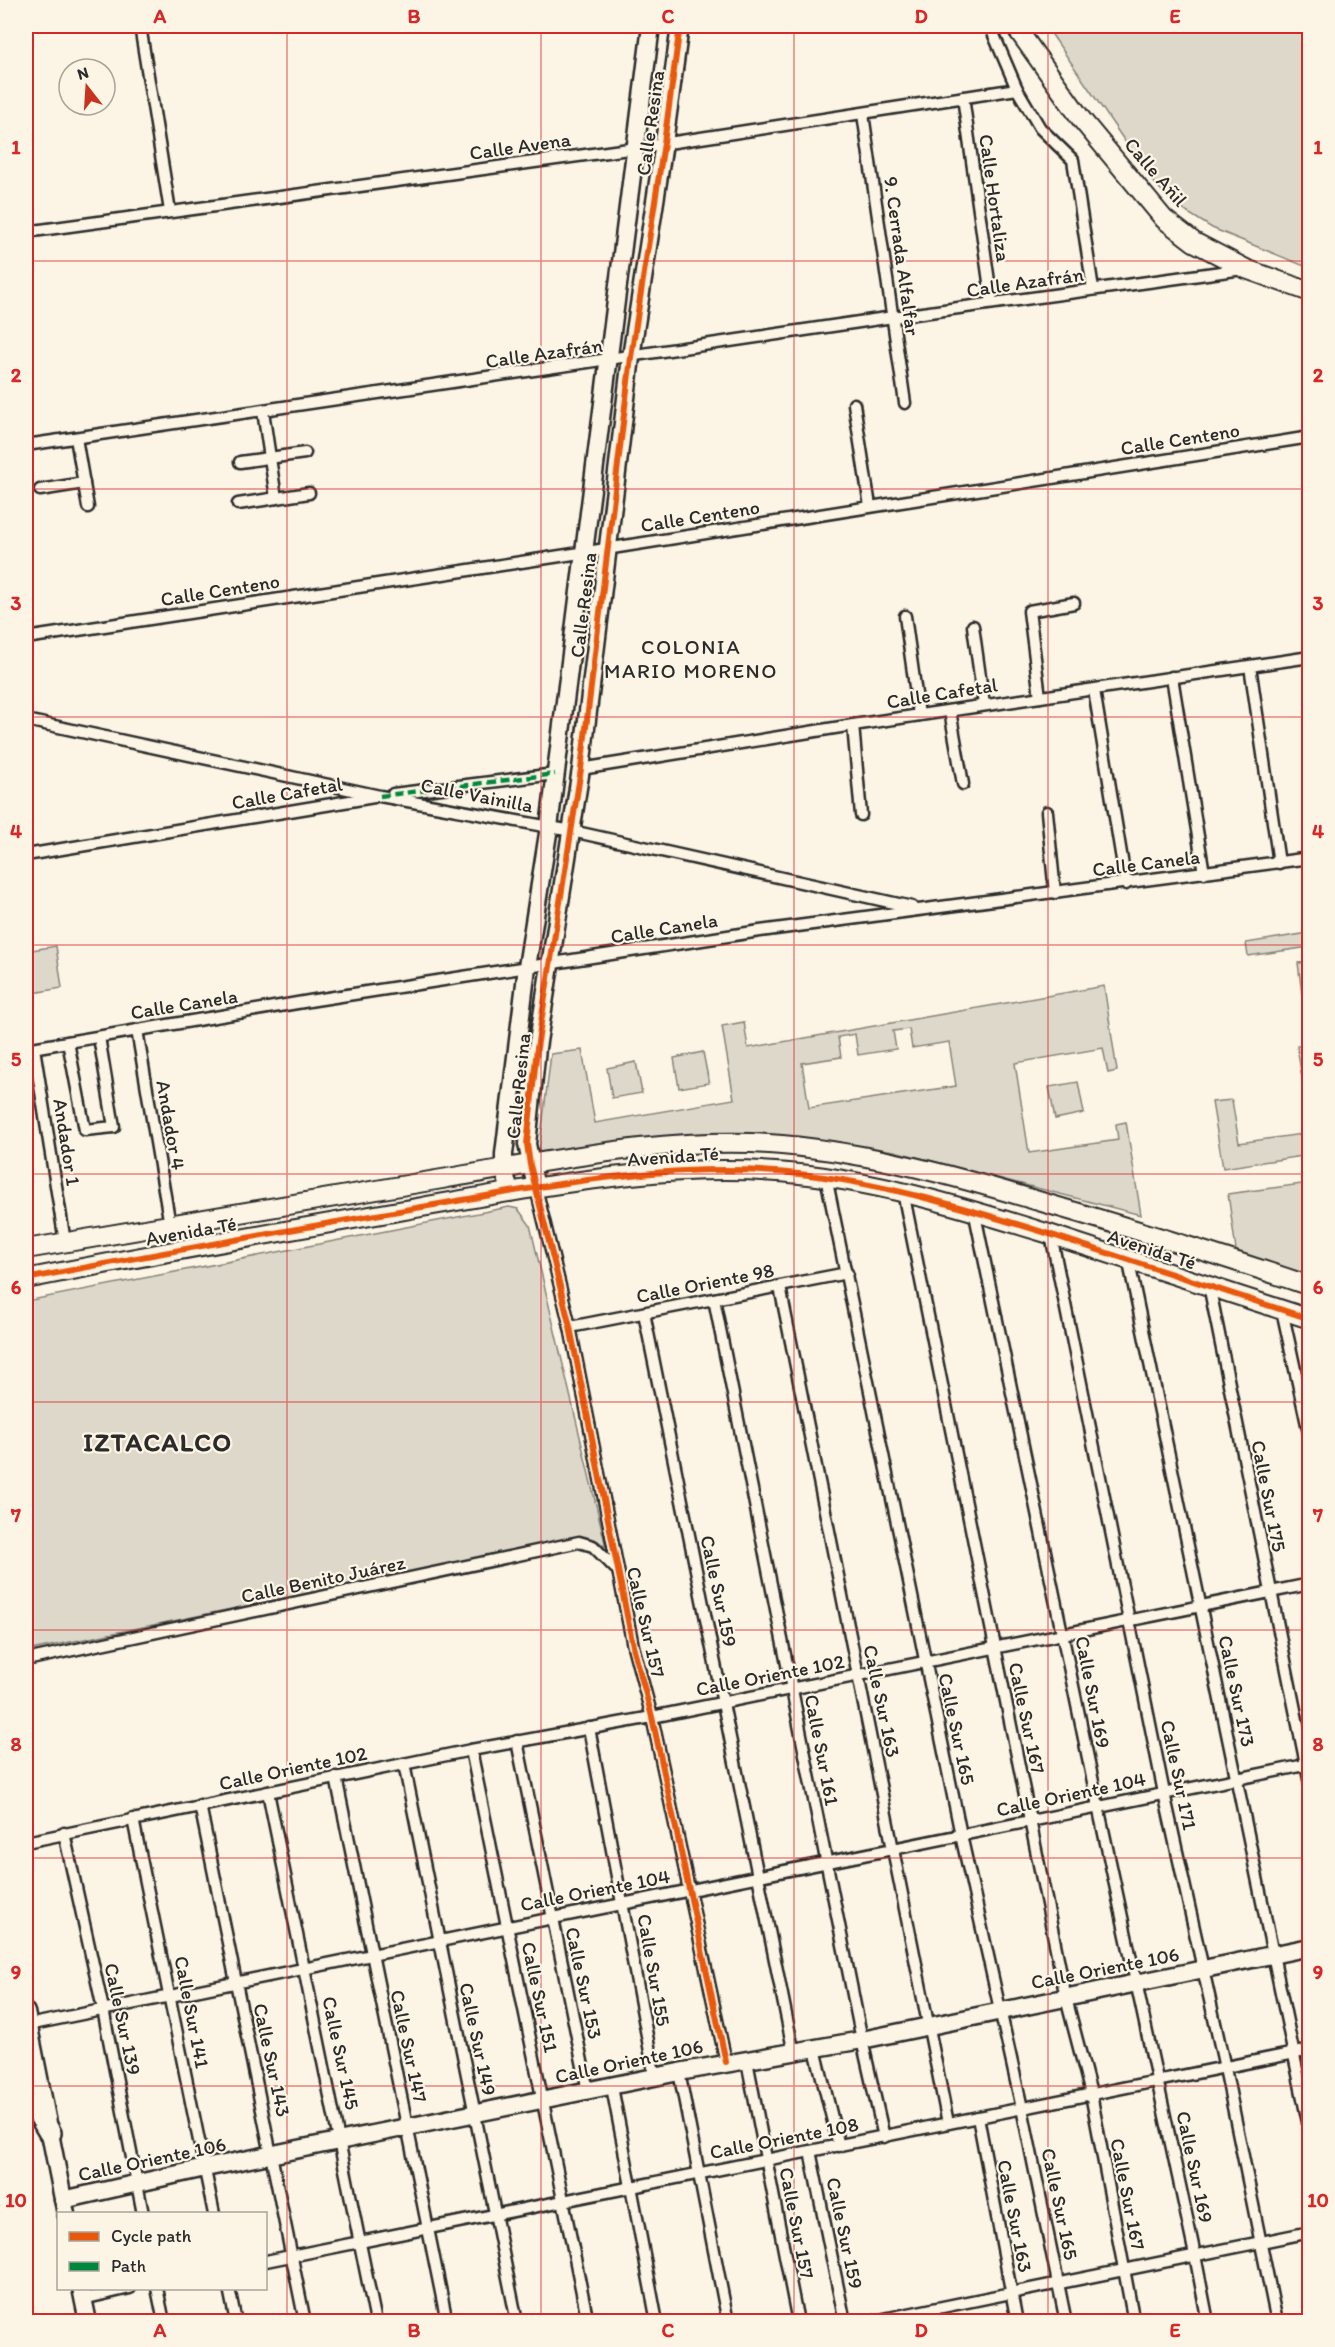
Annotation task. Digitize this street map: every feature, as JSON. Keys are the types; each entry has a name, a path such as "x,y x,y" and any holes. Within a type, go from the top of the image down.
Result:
{"highway":[{"path":"26,2092 50,2133"}],"main road":[{"name":"Calle Añil","path":"1016,26 1082,120 1164,219 1194,242 1246,269 1310,292"},
{"name":"Avenida Té","path":"26,1249 634,1149 722,1143 780,1145 901,1163 972,1181 1180,1242 1310,1286"},
{"name":"Avenida Té","path":"26,1279 228,1240 510,1192 639,1173 725,1169 826,1177 903,1192 974,1210 1128,1258 1310,1319"}],"street":[{"path":"140,26 170,211"},
{"name":"Calle Resina","path":"510,1192 504,1169 504,1154 527,967 549,827 651,26"},
{"name":"Calle Resina","path":"536,1188 527,1144 537,1048 581,769 631,357 680,26"},
{"path":"990,26 1017,89 1040,128 1073,160 1093,289"},
{"name":"Calle Avena","path":"26,232 636,148 1017,89"},
{"name":"Calle Hortaliza","path":"963,97 992,303"},
{"name":"9. Cerrada Alfalfar","path":"863,114 905,402"},
{"name":"Calle Azafrán","path":"26,445 893,317 1246,269"},
{"path":"854,404 870,506"},
{"path":"263,411 276,498"},
{"name":"Calle Centeno","path":"26,638 584,553 1310,437"},
{"path":"76,438 88,507"},
{"path":"240,462 305,453"},
{"path":"40,490 84,483"},
{"path":"238,504 309,494"},
{"path":"1040,697 1029,611 1074,603"},
{"path":"905,616 919,715"},
{"path":"973,626 984,705"},
{"name":"Calle Cafetal","path":"581,769 853,725 1310,657"},
{"path":"1250,666 1279,863"},
{"path":"1172,677 1204,873"},
{"path":"1094,690 1126,884"},
{"path":"950,711 963,784"},
{"name":"Calle Vainilla","path":"26,720 380,796 572,831 921,909"},
{"path":"853,725 861,815"},
{"name":"Calle Cafetal","path":"26,855 380,796 555,774"},
{"path":"1047,812 1055,892"},
{"name":"Calle Canela","path":"30,1048 760,931 1310,858"},
{"name":"Andador 4","path":"136,1030 170,1225"},
{"path":"68,1042 85,1130 114,1127 99,1036"},
{"name":"Andador 1","path":"30,1048 64,1242"},
{"name":"Calle Sur 165","path":"826,1177 961,1835 1022,2108 1066,2322"},
{"name":"Calle Sur 157","path":"536,1188 570,1327 617,1571 633,1646 652,1717 726,2062"},
{"name":"Calle Sur 167","path":"903,1192 1066,1998 1091,2094 1134,2322"},
{"name":"Calle Sur 169","path":"974,1210 1135,1983 1159,2081 1196,2255 1208,2322"},
{"name":"Calle Sur 171","path":"1051,1235 1164,1793 1225,2068 1277,2322"},
{"name":"Calle Sur 173","path":"1128,1258 1310,2132"},
{"name":"Calle Oriente 98","path":"570,1327 847,1273"},
{"name":"Calle Sur 175","path":"1209,1285 1310,1784"},
{"name":"Calle Sur 163","path":"780,1287 948,2123"},
{"name":"Calle Sur 161","path":"714,1299 862,2040 884,2137"},
{"path":"1282,1310 1310,1438"},
{"name":"Calle Sur 159","path":"644,1313 794,2054"},
{"name":"Calle Benito Juárez","path":"26,1660 579,1542 592,1546 606,1557 617,1571"},
{"name":"Calle Oriente 102","path":"26,1842 336,1777 652,1717 1310,1584"},
{"name":"Calle Sur 155","path":"589,1728 624,1903 655,2078"},
{"name":"Calle Sur 153","path":"518,1741 588,2091"},
{"name":"Calle Sur 151","path":"471,1750 588,2322"},
{"name":"Calle Sur 149","path":"404,1764 518,2322"},
{"name":"Calle Oriente 104","path":"27,2018 103,2009 1307,1764"},
{"name":"Calle Sur 147","path":"336,1777 447,2322"},
{"name":"Calle Sur 145","path":"268,1792 306,1968 376,2322"},
{"name":"Calle Sur 143","path":"200,1805 273,2154 305,2322"},
{"name":"Calle Sur 141","path":"133,1819 214,2212"},
{"name":"Calle Sur 139","path":"64,1833 103,2009 143,2212"},
{"name":"Calle Oriente 106","path":"64,2207 137,2183 205,2168 726,2062 794,2054 1310,1947"},
{"path":"27,2018 64,2207"},
{"path":"815,2049 839,2146"},
{"name":"Calle Oriente 108","path":"267,2261 1310,2050"},
{"name":"Calle Sur 157","path":"747,2061 798,2322"},
{"path":"679,2072 728,2322"},
{"path":"612,2087 657,2322"},
{"name":"Calle Sur 163","path":"978,2117 1017,2322"},
{"name":"Calle Sur 159","path":"810,2151 845,2322"},
{"path":"869,2322 1310,2232"},
{"path":"88,2322 82,2294 120,2290"},
{"path":"157,2290 164,2322"},
{"path":"229,2290 236,2322"}],"shaded area":[{"path":"1046,26 1309,26 1309,268 1212,228 1174,204 1150,178"},
{"path":"1309,933 1309,947 1248,956 1246,943"},
{"path":"56,946 62,988 27,994 26,951"},
{"path":"1309,962 1309,993 1302,994 1298,963"},
{"path":"1104,986 1117,1071 1108,1073 1103,1048 1015,1063 1029,1153 1118,1140 1116,1124 1126,1122 1141,1215 894,1151 812,1139 778,1136 677,1135 539,1152 551,1054 582,1050 595,1123 734,1099 722,1026 744,1022 748,1048","holes":["909,1029 912,1048 949,1042 956,1086 809,1108 802,1063 841,1057 838,1037 855,1034 858,1055 896,1049 893,1031"]},
{"path":"1309,1044 1310,1124 1297,1046"},
{"path":"703,1052 709,1083 679,1088 674,1058"},
{"path":"636,1062 642,1093 612,1098 607,1068"},
{"path":"1078,1082 1084,1113 1055,1119 1049,1087"},
{"path":"1232,1100 1239,1143 1309,1133 1309,1155 1223,1168 1212,1102"},
{"path":"1309,1183 1309,1281 1237,1257 1228,1194"},
{"path":"509,1207 518,1209 530,1225 606,1547 598,1541 577,1538 26,1651 26,1301"}],"marked path":[{"path":"380,796 555,774"}],"cycle path":[{"path":"680,26 631,357 581,769 537,1048 527,1144 530,1165 570,1327 633,1646 652,1717 726,2062"},
{"path":"26,1279 273,1233 566,1183 663,1172 760,1171 839,1179 929,1199 1046,1233 1310,1319"}],"district":[{"name":"COLONIA MARIO MORENO","path":"691,658"},
{"name":"IZTACALCO","path":"158,1442"}]}
